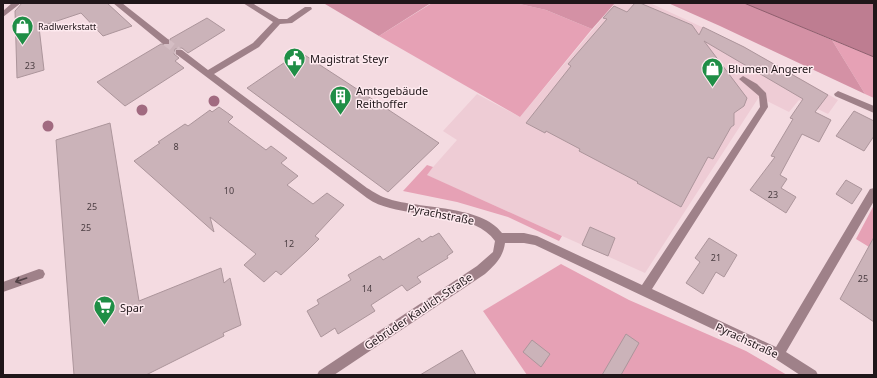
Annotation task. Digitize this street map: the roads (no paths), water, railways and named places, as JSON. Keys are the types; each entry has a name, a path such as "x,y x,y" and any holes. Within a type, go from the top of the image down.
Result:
{"street":[{"path":"3,15 17,3"},
{"path":"117,3 166,42"},
{"path":"247,3 278,22 289,21 308,9"},
{"path":"208,74 256,45 278,22"},
{"name":"Pyrachstraße","path":"179,52 363,191 392,205 480,222 496,231 500,238 524,238 537,241 778,354 812,375"},
{"path":"644,292 764,108 763,95 754,86 743,79"},
{"path":"838,94 874,110"},
{"path":"778,354 874,192"},
{"name":"Gebrüder Kaulich-Straße","path":"323,375 481,270 498,253 501,246 500,238"},
{"path":"3,287 39,274"}],"tunnel":[{"path":"166,42 179,52"}],"place":[{"name":"Radlwerkstatt","path":"23,46"},
{"name":"Magistrat Steyr","path":"295,78"},
{"name":"Blumen Angerer","path":"712,88"},
{"name":"Amtsgebäude Reithoffer","path":"341,116"},
{"name":"Spar","path":"105,326"}]}
